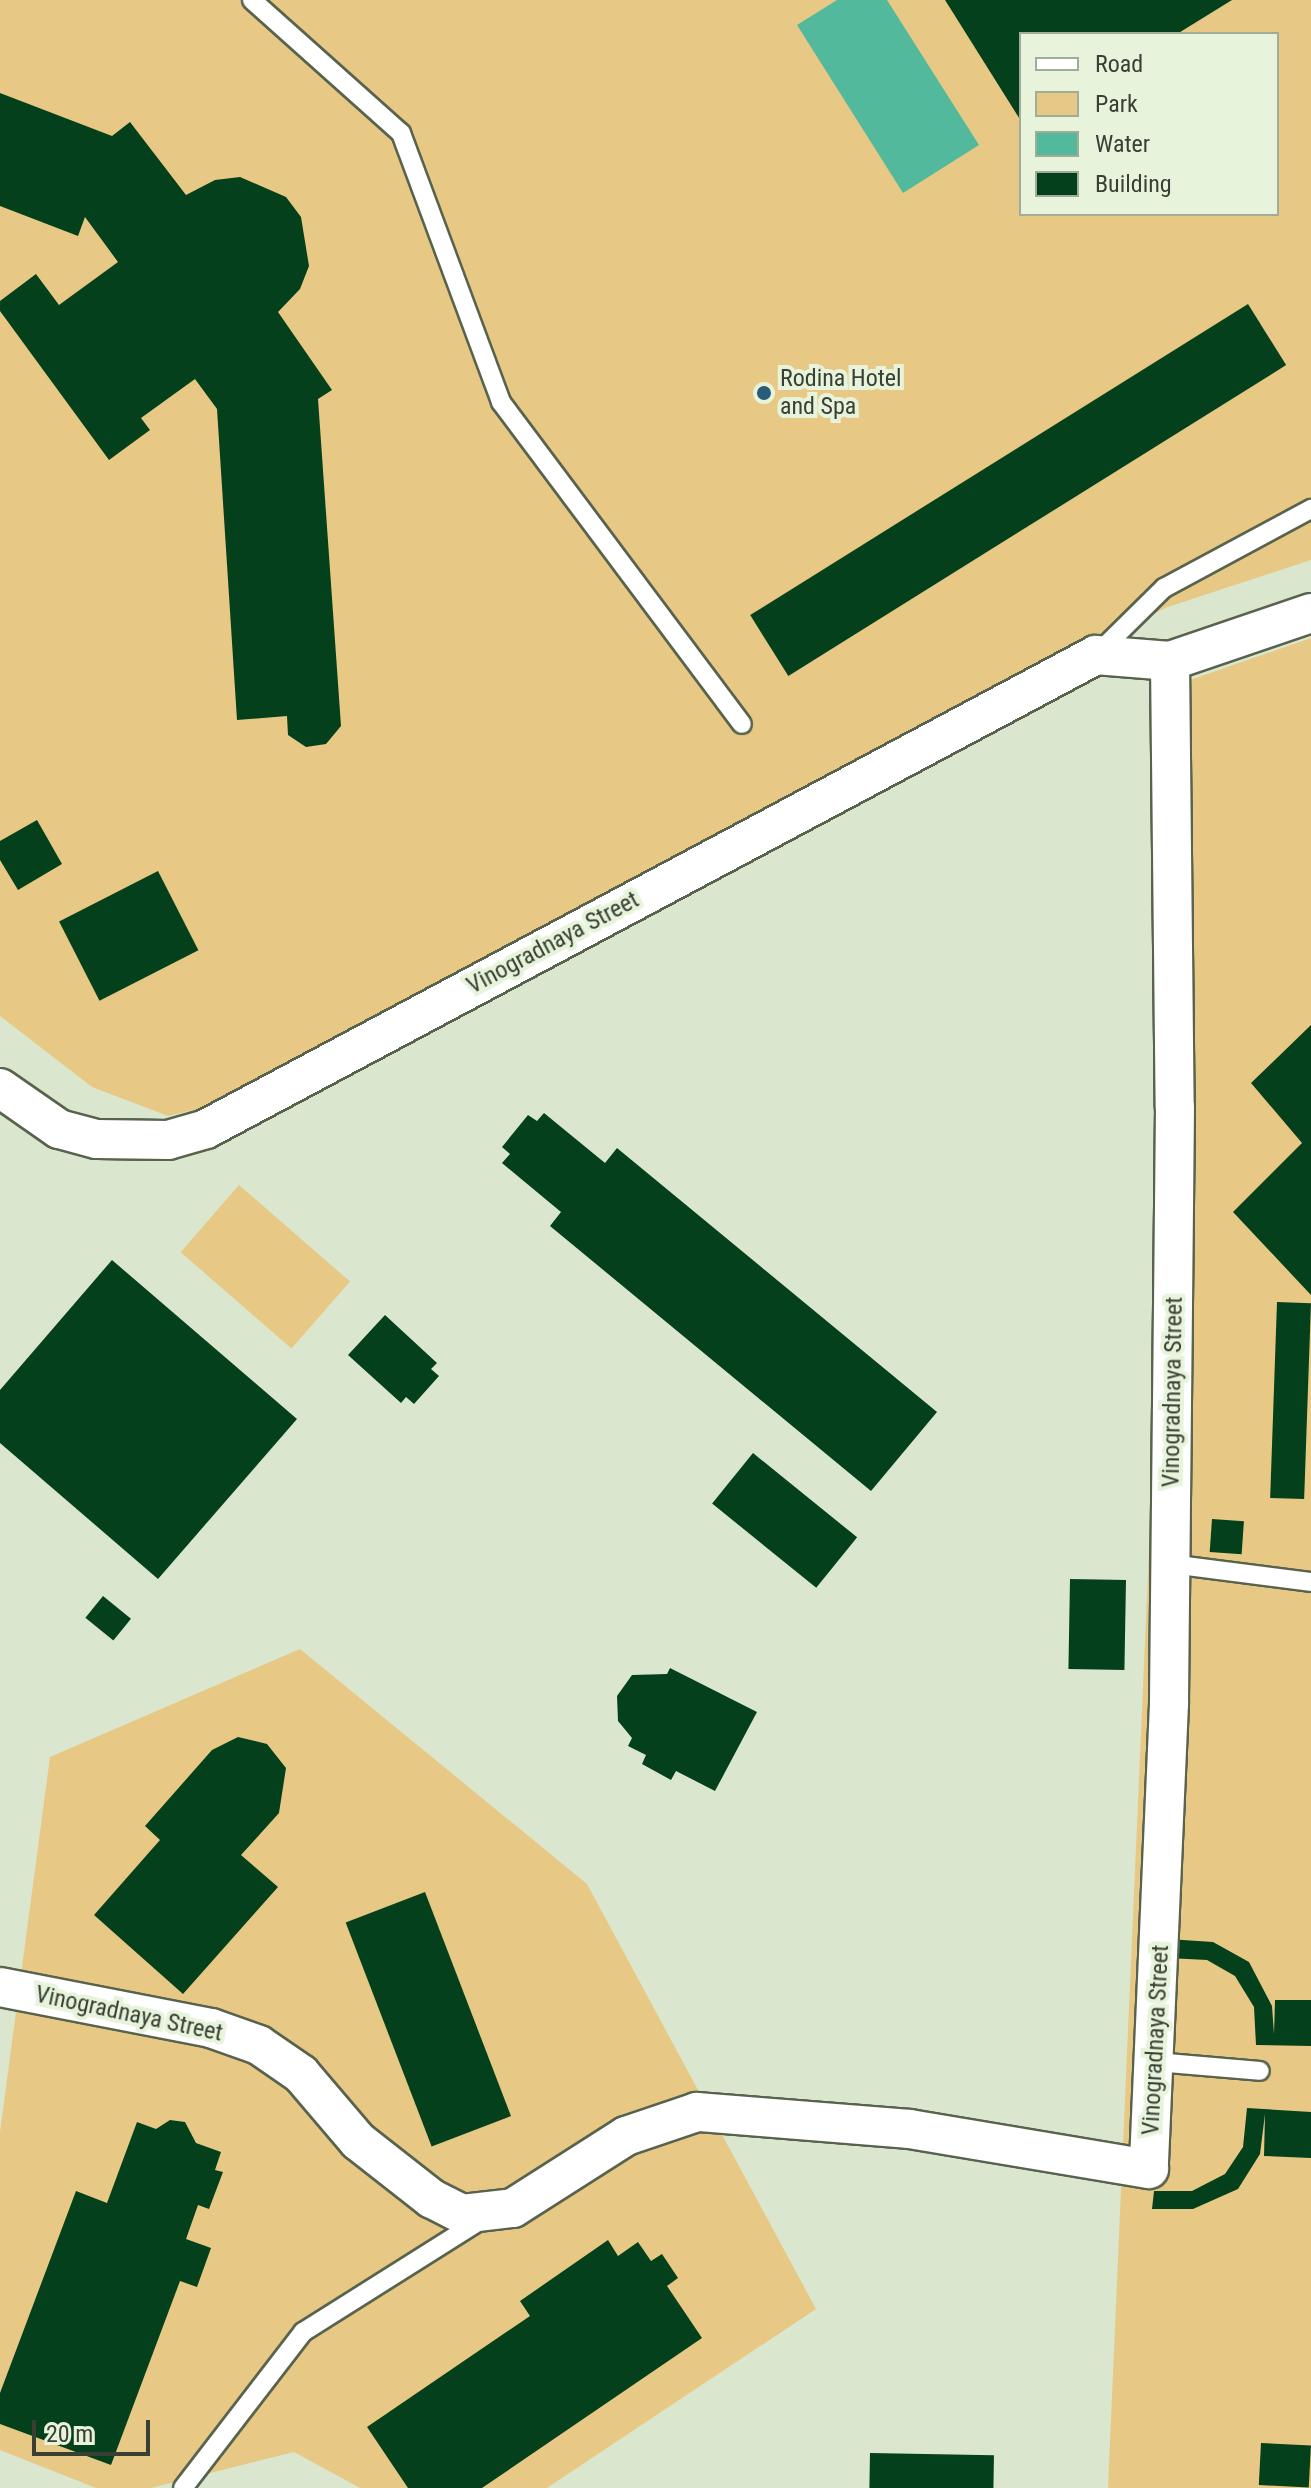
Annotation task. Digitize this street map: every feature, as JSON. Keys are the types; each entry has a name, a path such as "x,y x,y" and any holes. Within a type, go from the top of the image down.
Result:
{"street":[{"path":"1096,655 1170,661 1311,613"},
{"name":"Vinogradnaya Street","path":"0,1088 59,1129 97,1139 154,1141 206,1129 1096,655"},
{"name":"Vinogradnaya Street","path":"0,1987 211,2028 259,2045 301,2074 358,2141 432,2199 462,2214 488,2215 513,2208 655,2122 697,2112 910,2129 1149,2169 1156,2062 1171,1564 1175,1107 1170,661"}],"lane":[{"path":"252,0 401,133 501,402 742,724"},
{"name":"Vinogradnaya Street","path":"1096,655 1164,588 1311,509"},
{"path":"1171,1564 1311,1582"},
{"path":"1156,2062 1260,2071"},
{"path":"183,2488 303,2332 488,2215"}],"green space":[{"path":"0,0 1311,0 1311,560 1165,608 290,1077 232,1101 168,1116 92,1087 0,1016"},
{"path":"1311,638 1311,2488 1108,2488 1187,681"},
{"path":"239,1185 350,1281 292,1349 181,1252"},
{"path":"300,1649 587,1884 816,2309 547,2488 360,2488 294,2452 151,2488 96,2488 0,2450 0,2132 50,1757"}],"water":[{"path":"837,0 887,0 979,145 903,193 797,25"}],"building":[{"path":"945,0 1232,0 1180,32 1019,32 1019,118"},
{"path":"0,93 112,136 130,122 186,195 215,180 240,177 286,197 301,217 309,266 300,289 278,312 332,390 318,399 341,726 326,744 306,747 288,735 287,716 237,720 217,409 195,379 141,418 150,430 109,460 0,311 0,301 36,274 59,305 118,262 85,217 78,236 0,206"},
{"path":"1248,304 1286,365 788,676 750,615"},
{"path":"37,820 62,864 18,890 0,860 0,841"},
{"path":"158,871 198,950 100,1001 59,921"},
{"path":"1311,1025 1311,1295 1233,1212 1302,1143 1251,1083"},
{"path":"544,1113 605,1163 617,1148 937,1412 871,1491 550,1226 561,1212 502,1163 510,1154 502,1147 528,1115 537,1121"},
{"path":"112,1260 297,1419 158,1579 0,1443 0,1390"},
{"path":"1277,1302 1311,1303 1304,1499 1270,1498"},
{"path":"385,1315 437,1363 431,1369 439,1376 414,1404 406,1397 401,1403 348,1355"},
{"path":"753,1453 857,1537 816,1588 712,1504"},
{"path":"1212,1519 1244,1521 1242,1554 1210,1552"},
{"path":"1070,1579 1126,1580 1124,1670 1068,1669"},
{"path":"103,1596 131,1619 113,1640 85,1618"},
{"path":"670,1668 757,1712 715,1791 676,1771 671,1780 642,1764 646,1755 628,1746 632,1738 618,1721 617,1696 632,1675 667,1674"},
{"path":"238,1737 267,1744 286,1768 279,1813 241,1855 278,1887 183,1994 94,1915 160,1840 145,1826 212,1750"},
{"path":"425,1892 511,2116 432,2147 346,1922"},
{"path":"1168,1939 1213,1942 1249,1962 1272,2006 1274,2034 1275,2000 1311,2000 1311,2046 1256,2045 1254,2007 1235,1976 1207,1960 1168,1958"},
{"path":"1247,2108 1311,2112 1311,2158 1264,2156 1265,2114 1260,2154 1238,2189 1193,2209 1152,2209 1154,2191 1192,2191 1225,2174 1243,2147"},
{"path":"170,2120 185,2122 196,2143 221,2152 215,2170 223,2172 209,2209 198,2205 186,2239 211,2248 197,2287 180,2281 111,2465 0,2424 0,2393 76,2191 107,2203 137,2122 156,2129"},
{"path":"608,2240 618,2256 638,2242 651,2261 662,2254 678,2278 667,2286 702,2338 482,2488 408,2488 367,2427 530,2316 520,2301"},
{"path":"1261,2443 1311,2446 1309,2488 1259,2485"},
{"path":"870,2453 994,2455 993,2488 869,2488"}],"place":[{"name":"Rodina Hotel and Spa","path":"764,393"}]}
